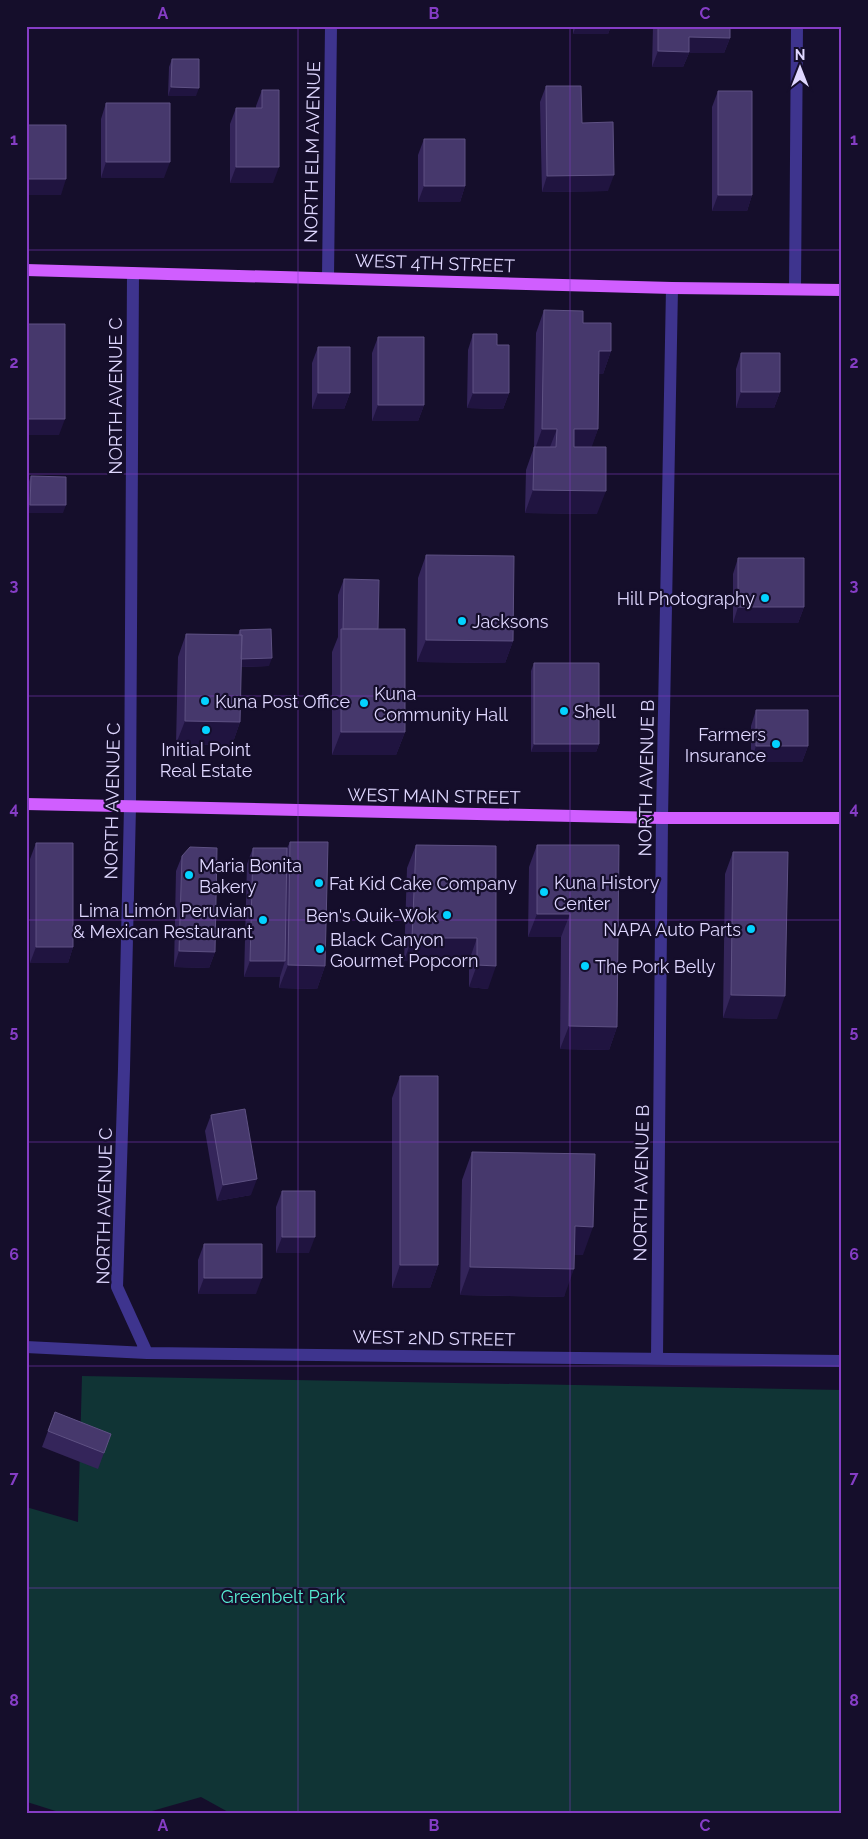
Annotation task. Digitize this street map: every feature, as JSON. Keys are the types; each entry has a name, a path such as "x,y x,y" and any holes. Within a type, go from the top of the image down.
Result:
{"main road":[{"name":"WEST 4TH STREET","path":"26,270 672,288 842,290"},
{"name":"WEST MAIN STREET","path":"26,804 662,818 842,818"}],"street":[{"name":"NORTH ELM AVENUE","path":"328,278 331,26"},
{"path":"795,289 797,26"},
{"name":"NORTH AVENUE C","path":"134,273 130,807 117,1287 147,1353"},
{"name":"NORTH AVENUE B","path":"657,1358 662,818 672,288"},
{"name":"WEST 2ND STREET","path":"26,1347 147,1353 842,1361"}],"green space":[{"name":"Greenbelt Park","path":"82,1376 842,1390 842,1813 230,1813 201,1797 145,1813 62,1813 27,1802 26,1507 78,1522"}],"building":[{"path":"658,26 730,26 730,38 689,37 689,52 658,51"},
{"path":"172,59 199,59 199,88 171,87"},
{"path":"546,86 581,86 582,123 613,122 614,175 547,176"},
{"path":"262,90 279,90 279,167 236,167 236,108 262,108"},
{"path":"718,91 752,91 752,195 718,195"},
{"path":"106,103 170,103 170,162 106,162"},
{"path":"26,125 66,125 66,179 26,179"},
{"path":"424,139 465,139 465,186 424,186"},
{"path":"544,310 583,311 583,323 611,323 611,351 599,351 598,429 574,429 574,447 606,447 606,491 533,490 534,447 556,447 557,429 542,429"},
{"path":"26,324 65,324 65,419 26,419"},
{"path":"473,334 497,334 497,345 509,345 509,393 473,393"},
{"path":"378,337 424,337 424,405 378,405"},
{"path":"318,347 350,347 350,393 318,393"},
{"path":"741,353 780,353 780,392 741,392"},
{"path":"31,476 66,477 66,505 30,505"},
{"name":"Jacksons","path":"426,555 514,556 513,641 426,640"},
{"name":"Hill Photography","path":"738,558 804,558 804,607 738,607"},
{"path":"344,579 379,580 378,629 343,629"},
{"path":"271,629 272,658 241,659 242,635 240,635 240,630"},
{"name":"Kuna Community Hall","path":"341,629 405,629 405,732 341,732"},
{"name":"Kuna Post Office","path":"186,634 242,635 240,722 185,721"},
{"name":"Shell","path":"534,663 599,663 599,744 534,744"},
{"path":"756,710 808,710 808,746 756,746"},
{"path":"290,842 328,842 325,966 288,965"},
{"path":"36,843 73,843 73,947 36,947"},
{"name":"Ben's Quik-Wok","path":"416,845 496,846 496,966 477,965 477,938 412,938"},
{"path":"537,845 619,845 617,1027 569,1026 570,914 537,914"},
{"path":"190,847 217,848 215,952 179,951 182,856"},
{"name":"Lima Limón Peruvian & Mexican Restaurant","path":"253,848 287,848 285,961 250,961"},
{"name":"NAPA Auto Parts","path":"733,852 788,852 785,996 731,995"},
{"path":"400,1076 438,1076 438,1265 400,1265"},
{"path":"245,1109 257,1179 223,1185 211,1115"},
{"path":"472,1152 595,1154 593,1227 575,1226 574,1269 470,1267"},
{"path":"282,1191 315,1191 315,1237 282,1237"},
{"path":"204,1244 262,1244 262,1278 204,1278"},
{"path":"55,1412 111,1434 104,1453 48,1431"}],"place":[{"name":"Hill Photography","path":"765,598"},
{"name":"Jacksons","path":"462,621"},
{"name":"Kuna Post Office","path":"205,701"},
{"name":"Kuna Community Hall","path":"364,703"},
{"name":"Shell","path":"564,711"},
{"name":"Initial Point Real Estate","path":"206,730"},
{"name":"Farmers Insurance","path":"776,744"},
{"name":"Maria Bonita Bakery","path":"189,875"},
{"name":"Fat Kid Cake Company","path":"319,883"},
{"name":"Kuna History Center","path":"544,892"},
{"name":"Ben's Quik-Wok","path":"447,915"},
{"name":"Lima Limón Peruvian & Mexican Restaurant","path":"263,920"},
{"name":"NAPA Auto Parts","path":"751,929"},
{"name":"Black Canyon Gourmet Popcorn","path":"320,949"},
{"name":"The Pork Belly","path":"585,966"}]}
